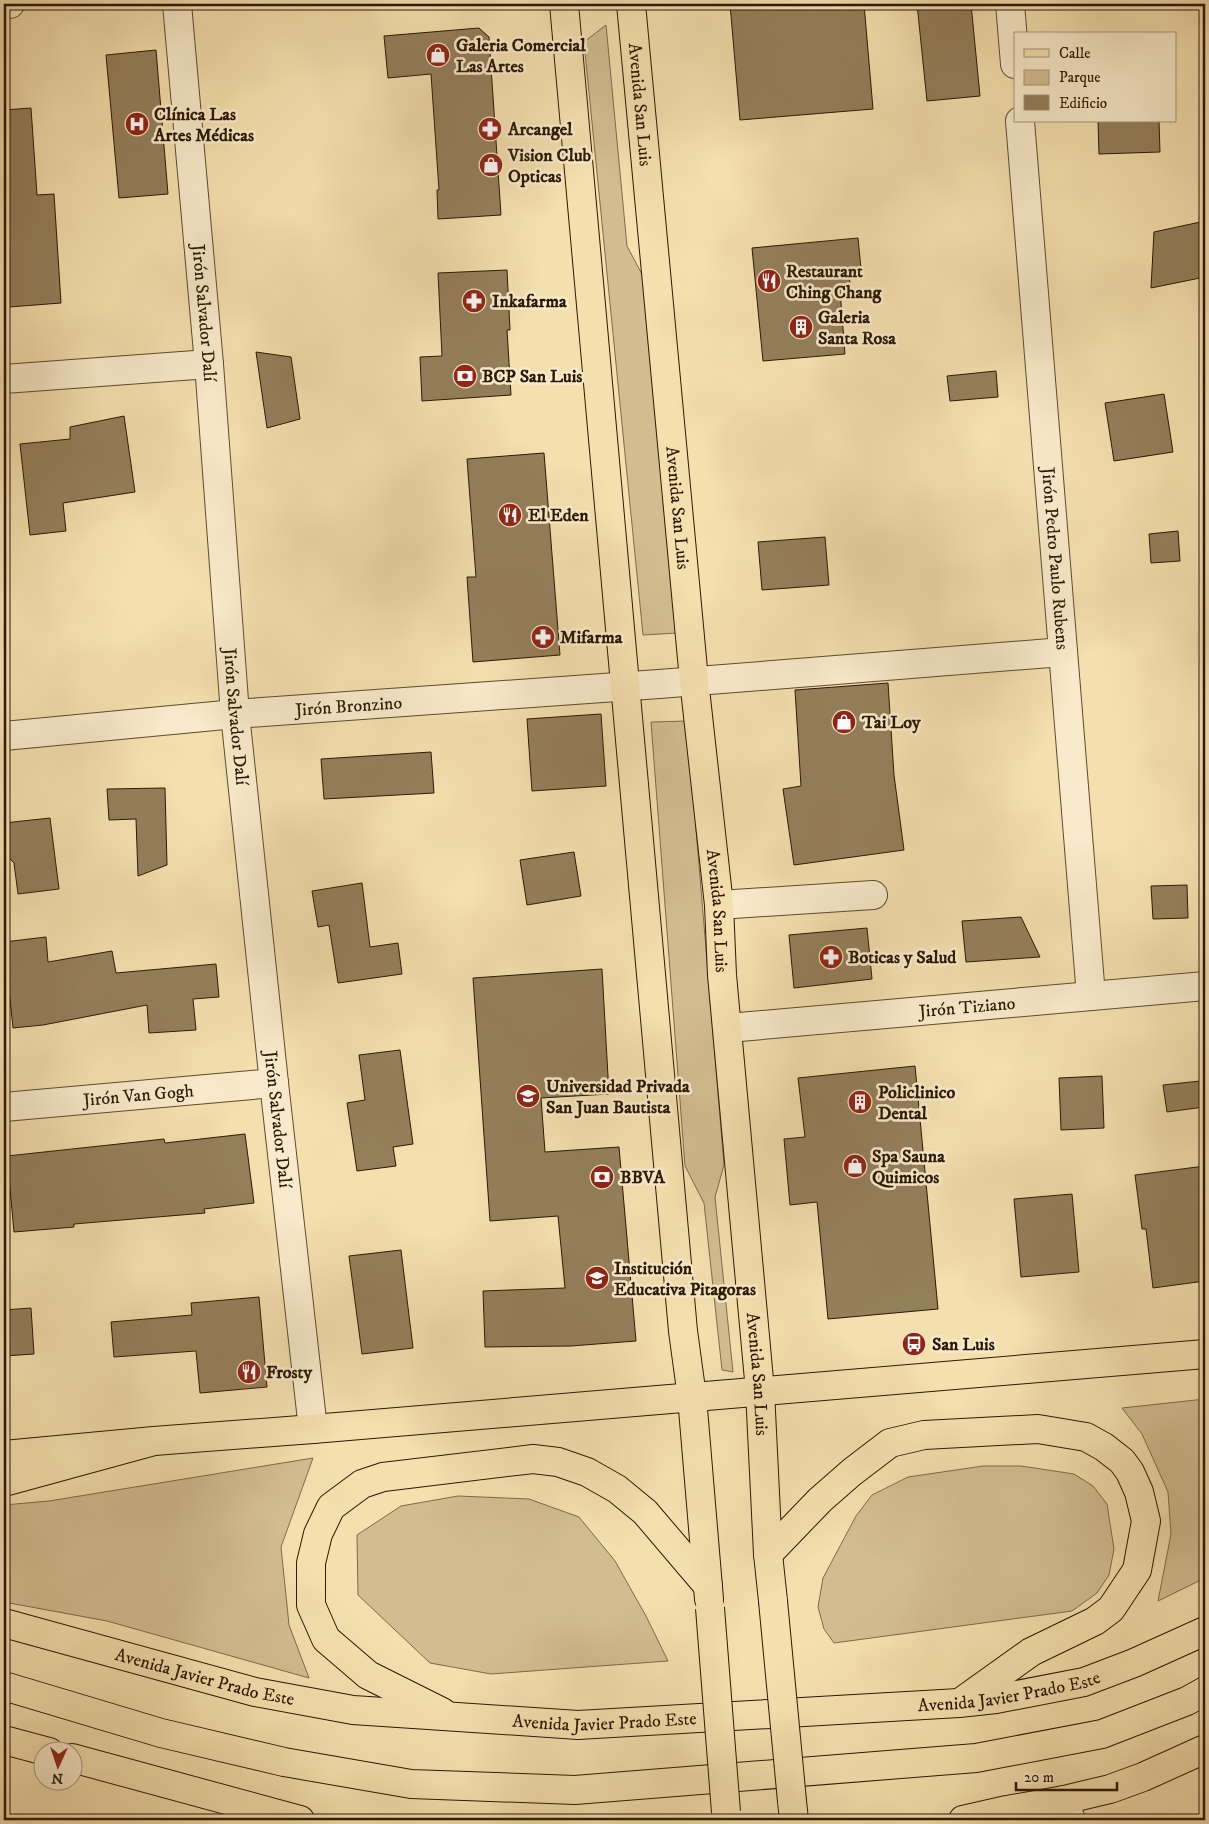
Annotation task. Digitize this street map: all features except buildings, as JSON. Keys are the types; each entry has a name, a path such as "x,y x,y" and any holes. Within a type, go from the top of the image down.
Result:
{"main road":[{"path":"564,4 683,1331 692,1397 726,1816"},
{"name":"Avenida San Luis","path":"631,4 694,680 719,905 722,975 760,1391 768,1554 793,1810"},
{"path":"4,1455 154,1440 313,1429 1205,1354"},
{"path":"768,1554 820,1500 852,1472 890,1443 924,1434 1038,1429 1086,1437 1122,1460 1130,1472 1146,1520 1137,1570 1111,1609 1095,1621 1031,1652 959,1703"},
{"path":"4,1482 154,1440"},
{"path":"454,1718 368,1675 326,1639 311,1605 311,1564 318,1534 331,1507 362,1484 383,1477 534,1459 558,1462 587,1472 610,1485 645,1512 709,1597"},
{"name":"Avenida Javier Prado Este","path":"4,1623 255,1692 353,1710 578,1725 996,1700 1084,1682 1134,1663 1205,1631"},
{"path":"4,1688 34,1694 161,1733 314,1767 411,1784 575,1790 976,1758 1102,1734 1187,1701 1205,1691"},
{"path":"4,1740 32,1747"},
{"path":"963,1820 1006,1810 1067,1810 1110,1789 1205,1750"},
{"path":"82,1761 300,1820"}],"street":[{"path":"4,4 10,4"},
{"name":"Jirón Salvador Dalí","path":"176,4 209,364 235,714 313,1429"},
{"path":"1010,4 1014,52"},
{"name":"Jirón Pedro Paulo Rubens","path":"1020,122 1090,996"},
{"path":"4,379 209,364"},
{"name":"Jirón Bronzino","path":"4,736 235,714 1063,652"},
{"path":"719,905 874,895"},
{"name":"Jirón Tiziano","path":"728,1028 1205,986"},
{"name":"Jirón Van Gogh","path":"4,1107 274,1083"}],"green space":[{"path":"606,25 627,246 644,278 678,633 643,635 584,42"},
{"path":"687,721 724,1165 715,1197 733,1372 722,1370 704,1203 685,1166 651,722"},
{"path":"1205,1399 1205,1578 1158,1601 1171,1534 1168,1492 1142,1434 1122,1408"},
{"path":"313,1458 281,1547 289,1625 309,1678 107,1621 4,1602 4,1505 49,1501"},
{"path":"983,1466 1021,1466 1074,1474 1093,1486 1107,1504 1114,1549 1109,1575 1097,1593 1072,1611 834,1643 824,1629 818,1607 823,1578 856,1516 872,1495 908,1477"},
{"path":"458,1496 529,1499 579,1517 615,1561 646,1616 668,1661 491,1674 430,1663 358,1595 357,1535 401,1506"}],"place":[{"name":"Galeria Comercial Las Artes","path":"438,55"},
{"name":"Clínica Las Artes Médicas","path":"137,124"},
{"name":"Arcangel","path":"490,129"},
{"name":"Vision Club Opticas","path":"491,165"},
{"name":"Restaurant Ching Chang","path":"769,281"},
{"name":"Inkafarma","path":"474,301"},
{"name":"Galeria Santa Rosa","path":"801,327"},
{"name":"BCP San Luis","path":"465,376"},
{"name":"El Eden","path":"510,515"},
{"name":"Mifarma","path":"543,637"},
{"name":"Tai Loy","path":"844,722"},
{"name":"Boticas y Salud","path":"831,957"},
{"name":"Universidad Privada San Juan Bautista","path":"528,1096"},
{"name":"Policlinico Dental","path":"860,1102"},
{"name":"Spa Sauna Quimicos","path":"855,1166"},
{"name":"BBVA","path":"602,1177"},
{"name":"Institución Educativa Pitagoras","path":"597,1278"},
{"name":"San Luis","path":"914,1344"},
{"name":"Frosty","path":"249,1372"}]}
